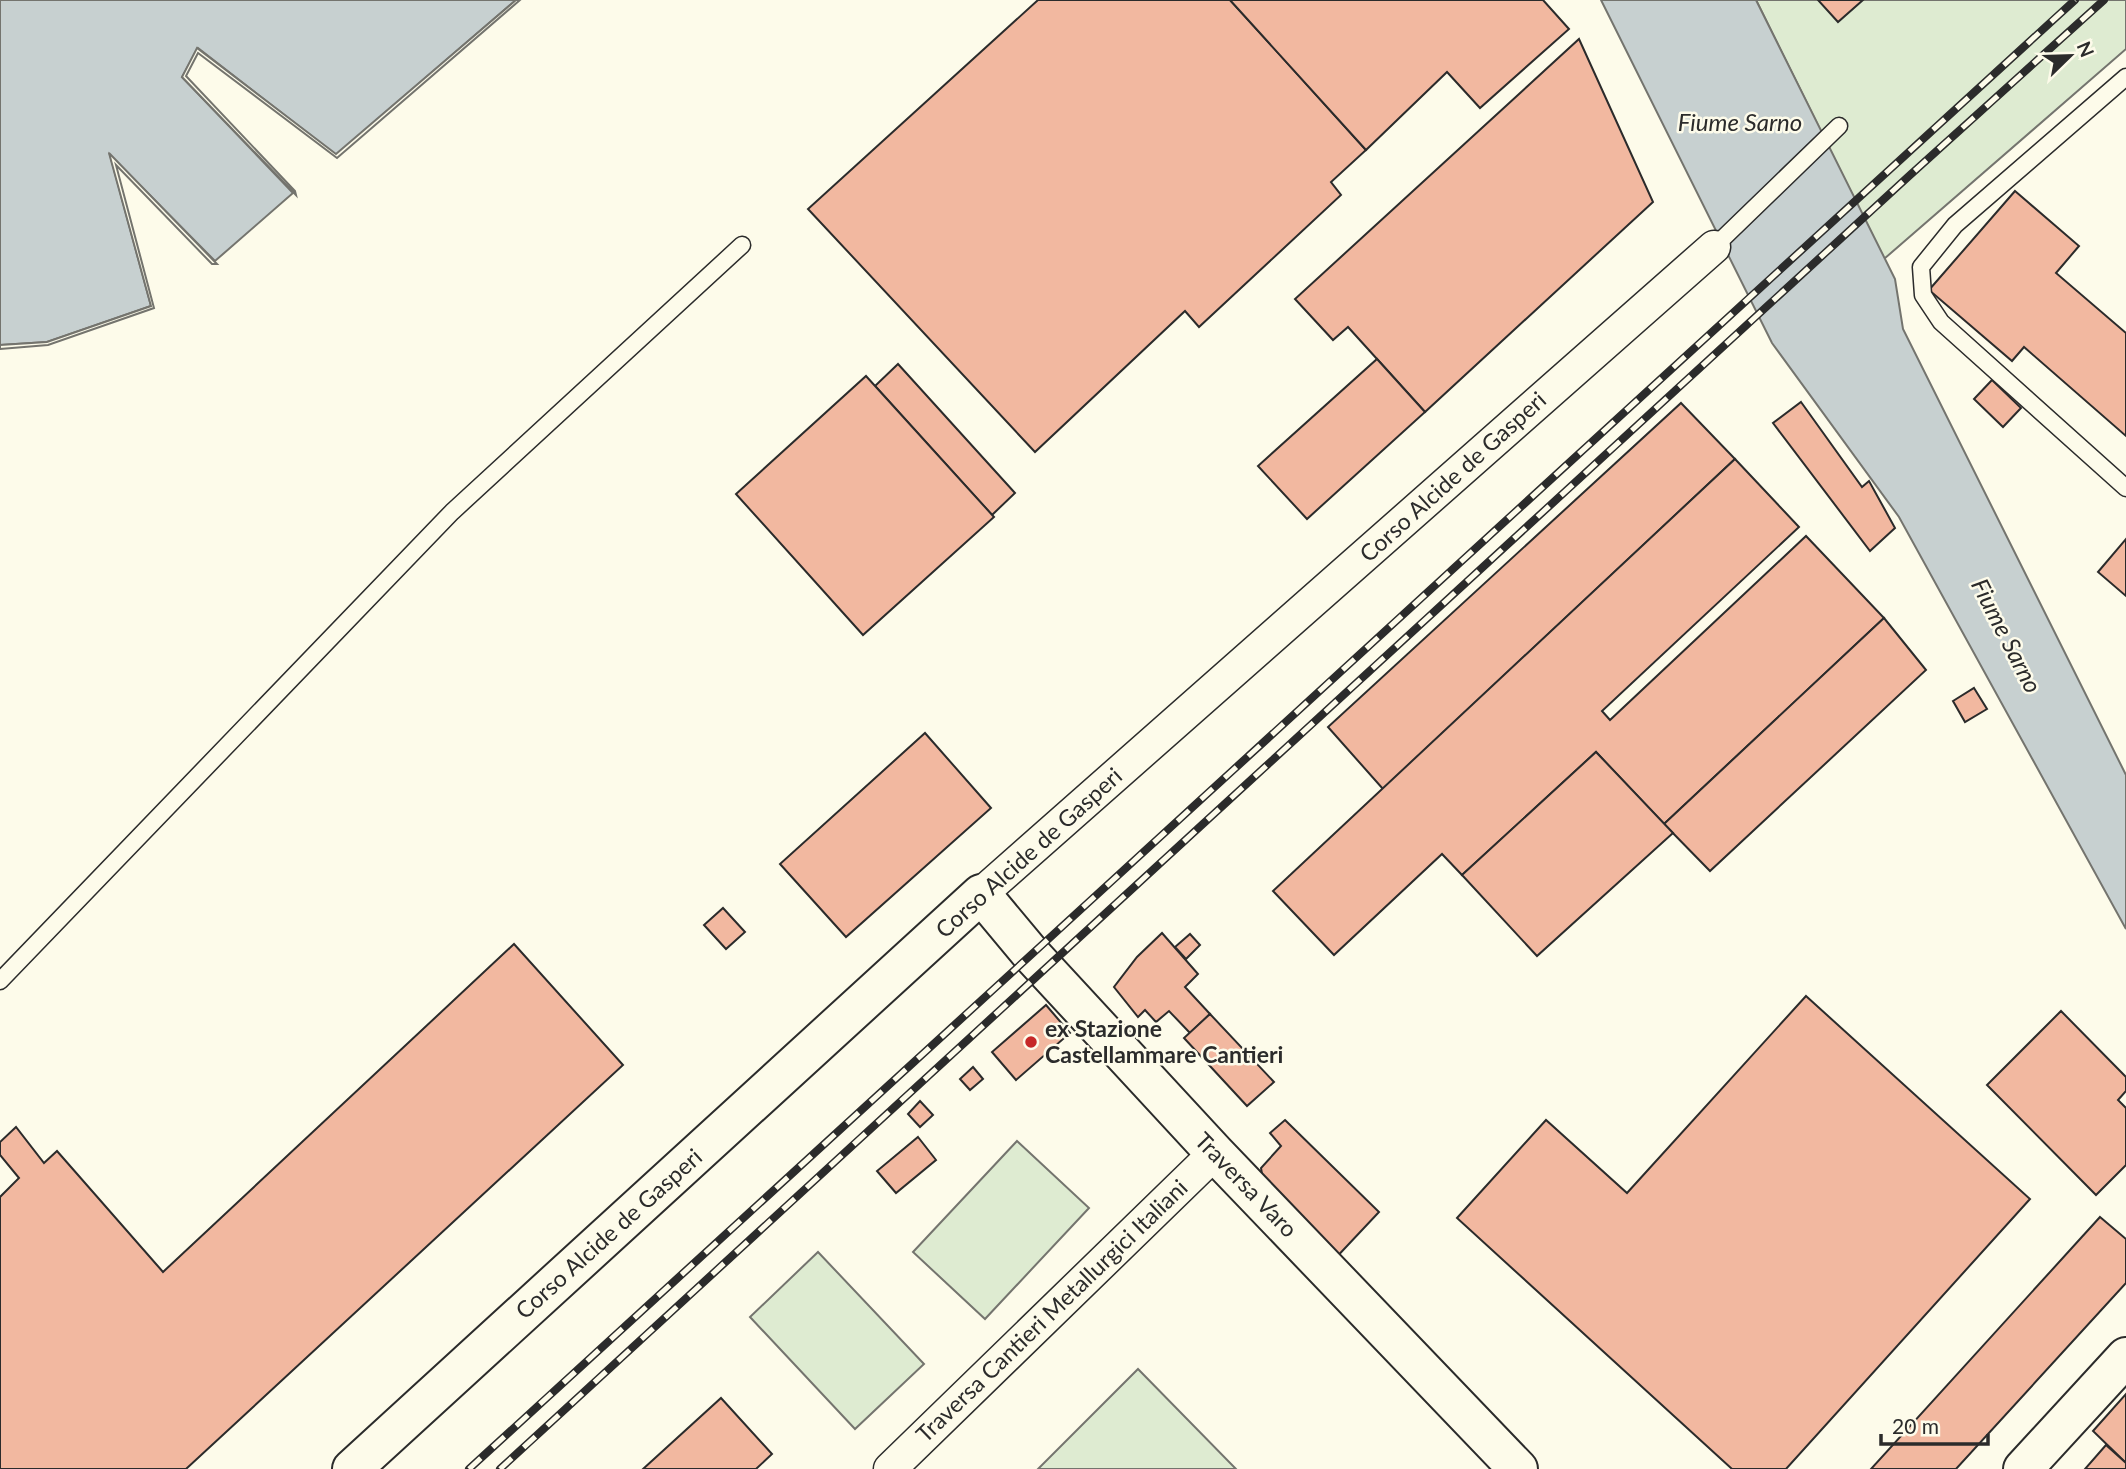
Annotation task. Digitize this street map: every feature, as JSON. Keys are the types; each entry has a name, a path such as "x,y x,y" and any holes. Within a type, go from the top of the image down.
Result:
{"street":[{"name":"Corso Alcide de Gasperi","path":"352,1469 981,894 1714,247"},
{"name":"Traversa Varo","path":"981,894 1031,954 1214,1153 1518,1469"},
{"name":"Traversa Cantieri Metallurgici Italiani","path":"890,1469 1214,1153"},
{"path":"2023,1469 2126,1357"}],"lane":[{"path":"2126,77 1955,225 1921,267 1923,295 1941,322 2126,488"},
{"path":"1714,247 1839,127"},
{"path":"0,981 452,512 742,245"}],"green space":[{"path":"1756,0 2126,0 2126,49 1884,259"},
{"path":"1017,1141 1089,1208 985,1319 913,1252"},
{"path":"818,1252 924,1364 855,1429 750,1317"},
{"path":"1138,1369 1236,1469 1038,1469"}],"water":[{"path":"0,0 516,0 336,155 198,48 182,77 293,193 215,261 110,155 151,306 47,342 0,345"},
{"name":"Fiume Sarno","path":"1601,0 1756,0 1895,279 1903,329 2126,775 2126,929 1899,517 1772,343"}],"pier":[{"path":"516,0 520,0 337,158 198,53 186,76 296,195 182,77 197,48 336,154"},
{"path":"109,153 217,264 212,264 116,165 154,308 48,345 0,349 0,345 47,342 151,306"}],"building":[{"path":"1038,0 1230,0 1366,150 1331,182 1341,195 1199,327 1185,311 1035,452 808,209"},
{"path":"1230,0 1543,0 1569,29 1480,108 1447,72 1366,150"},
{"path":"1818,0 1863,0 1838,22"},
{"path":"1579,39 1653,202 1425,412 1348,327 1333,340 1295,299"},
{"path":"2015,191 2079,246 2056,273 2126,333 2126,436 2024,347 2012,361 1929,290"},
{"path":"1377,359 1425,412 1307,519 1258,466"},
{"path":"898,364 1015,493 992,515 875,386"},
{"path":"866,376 994,517 863,635 736,494"},
{"path":"1992,380 2021,408 2003,427 1974,399"},
{"path":"1801,402 1862,487 1869,481 1895,528 1870,551 1773,423"},
{"path":"1681,403 1735,459 1383,789 1328,727"},
{"path":"1735,459 1799,527 1602,711 1610,720 1806,536 1884,618 1664,824 1596,752 1462,875 1442,854 1334,955 1273,891"},
{"path":"2126,539 2126,596 2098,572"},
{"path":"1884,618 1926,670 1710,871 1664,824"},
{"path":"1974,688 1987,709 1965,722 1953,701"},
{"path":"925,733 991,808 846,937 780,864"},
{"path":"1596,752 1673,833 1537,956 1462,875"},
{"path":"723,908 745,932 726,949 704,925"},
{"path":"1162,933 1198,974 1185,987 1210,1014 1190,1033 1169,1011 1156,1022 1145,1010 1138,1017 1114,987 1137,957"},
{"path":"1190,934 1200,945 1186,959 1175,947"},
{"path":"514,944 623,1065 186,1469 0,1469 0,1197 19,1178 0,1155 0,1142 16,1127 44,1163 57,1151 163,1272"},
{"path":"1806,996 2030,1199 1786,1469 1732,1469 1457,1218 1546,1120 1627,1193"},
{"name":"ex Stazione Castellammare Cantieri","path":"1046,1005 1070,1033 1016,1080 992,1052"},
{"path":"2061,1011 2126,1077 2126,1091 2118,1100 2126,1108 2126,1165 2096,1195 1987,1085"},
{"path":"1210,1014 1274,1082 1247,1106 1184,1038"},
{"path":"973,1067 983,1079 970,1090 960,1079"},
{"path":"920,1101 933,1115 920,1127 908,1114"},
{"path":"1285,1120 1379,1212 1331,1263 1265,1192 1261,1168 1281,1146 1270,1133"},
{"path":"918,1137 936,1160 896,1193 877,1171"},
{"path":"2100,1217 2126,1239 2126,1283 1956,1469 1871,1469"},
{"path":"2126,1394 2126,1463 2093,1431"},
{"path":"721,1398 772,1454 756,1469 643,1469"},
{"path":"2106,1445 2126,1463 2126,1469 2085,1469"}],"railway":[{"path":"469,1469 2075,0"},
{"path":"500,1469 2104,0"}],"place":[{"name":"ex Stazione Castellammare Cantieri","path":"1031,1042"}]}
